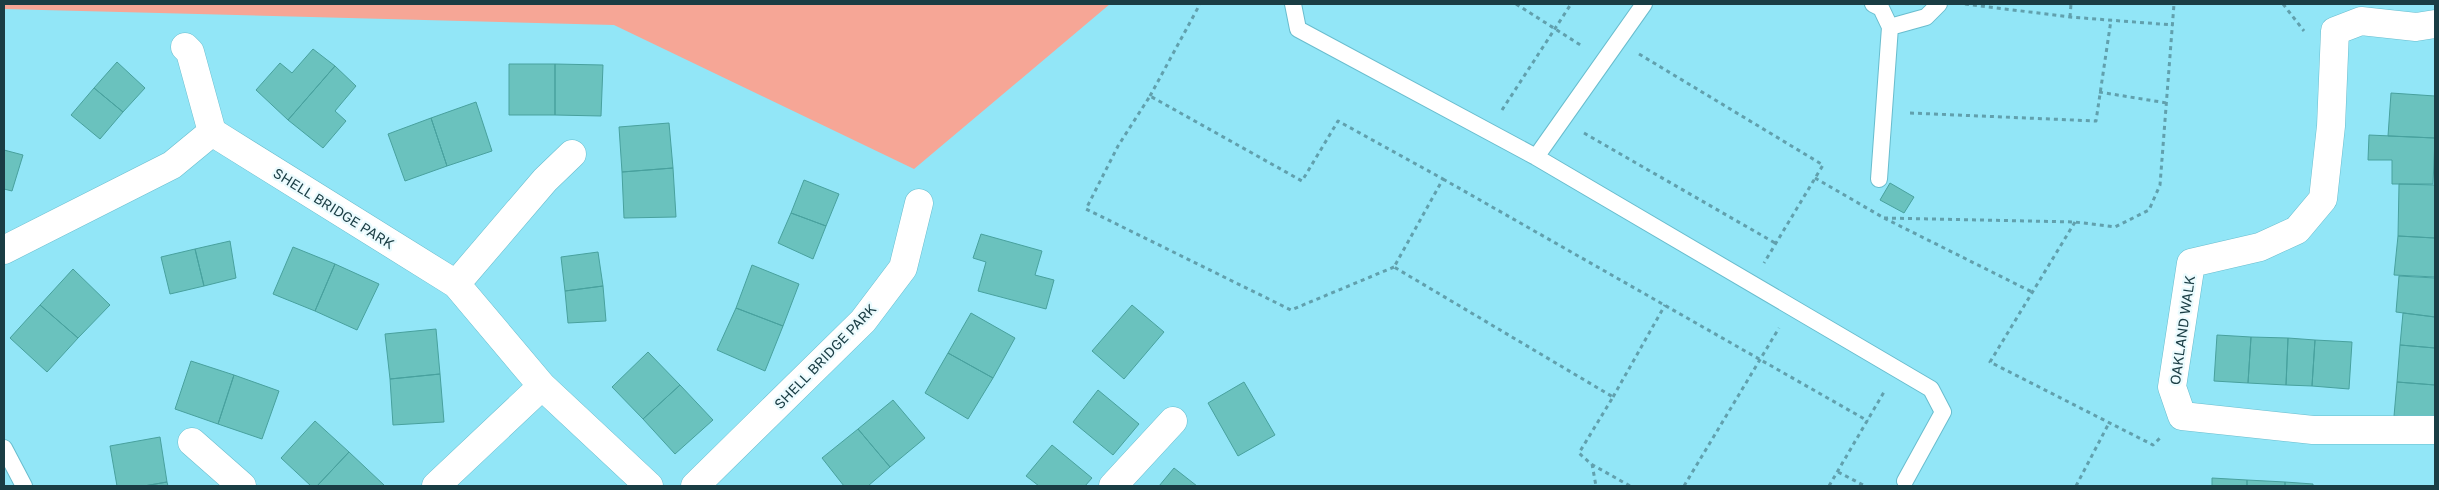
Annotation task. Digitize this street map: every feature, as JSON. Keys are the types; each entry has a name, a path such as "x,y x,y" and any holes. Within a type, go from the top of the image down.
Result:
{"street":[{"name":"OAKLAND WALK","path":"2182,416 2172,387 2191,263 2260,248 2296,230 2323,199 2331,126 2335,31 2361,21 2416,27 2435,24"},
{"path":"4,250 172,165 212,132 190,52 185,47"},
{"name":"SHELL BRIDGE PARK","path":"212,132 456,284 542,386 649,486"},
{"path":"456,284 545,180 572,154"},
{"name":"SHELL BRIDGE PARK","path":"695,486 863,321 903,268 919,203"},
{"path":"436,486 542,386"},
{"path":"2182,416 2313,430 2435,430"},
{"path":"1113,486 1173,421"},
{"path":"192,442 242,486"}],"lane":[{"path":"1293,4 1298,29 1536,158 1931,389 1943,412 1905,481"},
{"path":"1536,158 1644,4"},
{"path":"1873,4 1880,8 1890,27 1879,179"},
{"path":"1890,27 1926,16 1939,4"},
{"path":"4,448 24,486"}],"path":[{"path":"1200,4 1150,96 1118,146 1086,209 1291,310 1394,267 1443,180"},
{"path":"1516,4 1604,60"},
{"path":"1488,132 1571,4"},
{"path":"1964,4 2070,17 2172,25"},
{"path":"2070,17 2071,4"},
{"path":"1884,218 2075,222 2115,227 2149,210 2160,185 2174,4"},
{"path":"1884,112 2096,121 2111,20"},
{"path":"1617,41 1823,165 1751,284"},
{"path":"2100,92 2167,103"},
{"path":"1150,96 1302,181 1338,121 1868,421"},
{"path":"1562,120 1776,243"},
{"path":"1815,178 1884,218 2032,292"},
{"path":"2075,222 1990,362 2154,445 2182,416"},
{"path":"1394,267 1613,397"},
{"path":"1630,486 1591,464 1579,453 1664,306"},
{"path":"1684,486 1792,307"},
{"path":"1829,486 1898,369"},
{"path":"2076,486 2110,422"},
{"path":"1591,464 1596,486"},
{"path":"1838,472 1865,486"}],"shaded area":[{"path":"4,4 1110,4 914,169 614,25 4,9"}],"building":[{"path":"313,49 335,66 288,120 256,90 280,63 292,73"},
{"path":"117,62 145,88 123,112 94,88"},
{"path":"509,64 555,64 555,115 509,115"},
{"path":"555,64 603,65 601,116 555,115"},
{"path":"335,66 356,86 335,111 346,121 323,148 288,120"},
{"path":"94,88 123,112 100,139 71,115"},
{"path":"2391,93 2435,96 2435,138 2388,136"},
{"path":"476,102 492,151 447,166 431,118"},
{"path":"431,118 447,166 405,181 388,134"},
{"path":"669,123 673,168 622,172 619,127"},
{"path":"2369,135 2435,138 2433,184 2392,184 2392,160 2368,160"},
{"path":"4,150 23,155 12,191 4,189"},
{"path":"673,168 676,217 624,218 622,172"},
{"path":"804,180 839,194 826,226 791,213"},
{"path":"1890,183 1914,197 1904,213 1880,200"},
{"path":"2399,184 2435,185 2435,238 2398,236"},
{"path":"791,213 826,226 813,259 778,243"},
{"path":"981,234 1042,251 1035,275 1054,280 1046,309 978,291 986,262 973,258"},
{"path":"2398,236 2435,238 2435,277 2394,275"},
{"path":"230,241 236,278 204,286 195,249"},
{"path":"293,247 335,264 315,311 273,294"},
{"path":"195,249 204,286 170,294 161,257"},
{"path":"598,252 603,286 565,291 561,257"},
{"path":"335,264 379,284 357,330 315,311"},
{"path":"752,265 799,284 783,326 736,308"},
{"path":"73,269 110,305 78,338 40,305"},
{"path":"2399,276 2435,278 2435,317 2396,312"},
{"path":"603,286 606,321 568,323 565,291"},
{"path":"40,305 78,338 47,372 10,338"},
{"path":"1132,305 1164,332 1124,379 1092,351"},
{"path":"736,308 783,326 765,371 717,350"},
{"path":"971,313 1015,338 993,378 948,353"},
{"path":"2403,313 2435,317 2435,348 2400,345"},
{"path":"436,329 440,374 390,379 385,334"},
{"path":"2217,335 2251,337 2248,383 2214,381"},
{"path":"2251,337 2288,338 2286,385 2248,383"},
{"path":"2288,338 2315,340 2312,386 2286,385"},
{"path":"2315,340 2352,342 2349,389 2312,386"},
{"path":"2400,345 2435,348 2435,385 2397,382"},
{"path":"648,352 680,385 643,419 612,387"},
{"path":"948,353 993,378 968,419 925,393"},
{"path":"191,361 234,375 218,424 175,409"},
{"path":"440,374 444,422 393,425 390,379"},
{"path":"234,375 279,391 262,439 218,424"},
{"path":"1244,382 1275,435 1238,456 1208,403"},
{"path":"2397,382 2435,385 2435,420 2394,416"},
{"path":"680,385 713,420 675,454 643,419"},
{"path":"1098,390 1139,424 1113,455 1073,422"},
{"path":"893,400 925,438 890,467 858,429"},
{"path":"315,421 349,452 317,486 311,486 281,458"},
{"path":"858,429 890,467 868,486 844,486 822,458"},
{"path":"160,437 167,482 144,486 117,486 110,446"},
{"path":"1052,445 1092,478 1085,486 1039,486 1026,476"},
{"path":"349,452 384,485 317,486"},
{"path":"1174,468 1197,486 1159,486"},
{"path":"2212,478 2247,480 2247,486 2212,486"},
{"path":"2247,480 2285,482 2285,486 2247,486"},
{"path":"167,482 168,486 144,486"},
{"path":"2285,482 2313,484 2313,486 2285,486"}]}
